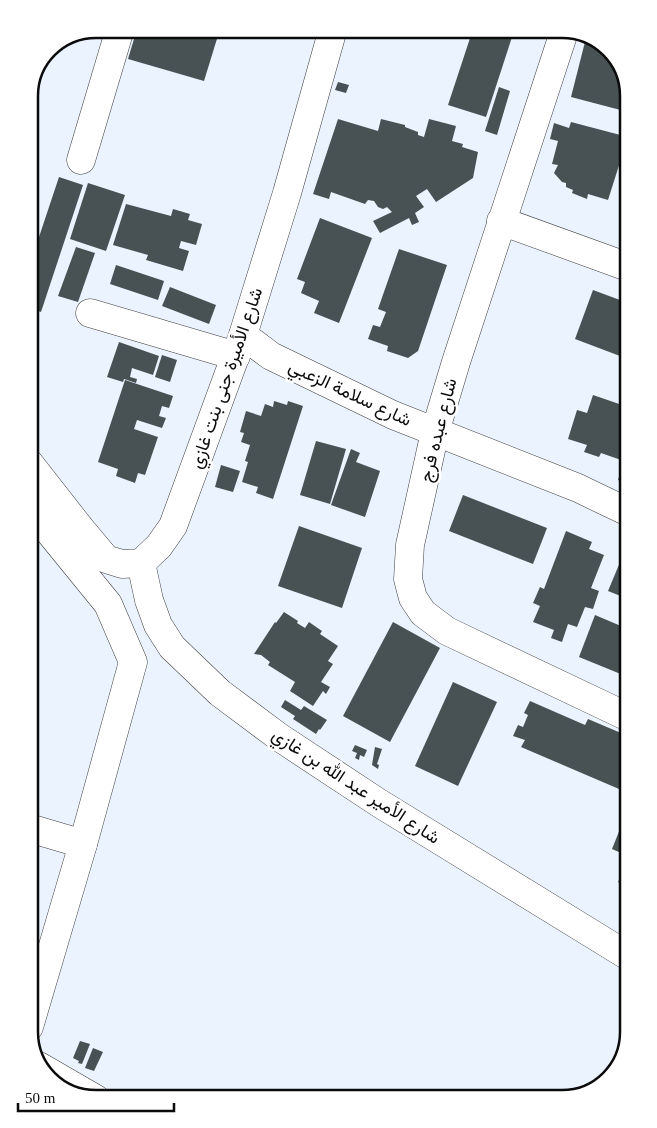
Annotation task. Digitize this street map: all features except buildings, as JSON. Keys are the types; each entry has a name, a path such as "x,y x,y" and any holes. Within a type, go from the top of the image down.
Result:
{"street":[{"path":"81,160 118,37"},
{"name":"شارع الأميرة جنى بنت غازي","path":"141,563 159,546 173,526 239,345 287,193 331,38"},
{"name":"شارع عبده فرج","path":"562,38 469,318 435,432 410,545 408,579 413,598 423,614 447,632 620,713"},
{"path":"501,221 620,264"},
{"path":"90,313 239,345"},
{"name":"شارع سلامة الزعبي","path":"239,345 271,356 393,415 570,485 620,508"},
{"path":"38,474 106,559 122,564 141,563"},
{"path":"37,999 132,662 108,604 38,517"},
{"name":"شارع الأمير عبد الله بن غازي","path":"141,563 148,600 158,625 172,647 220,693 279,737 379,803 620,951"},
{"path":"37,830 82,844"},
{"path":"57,1076 72,1085"}]}
